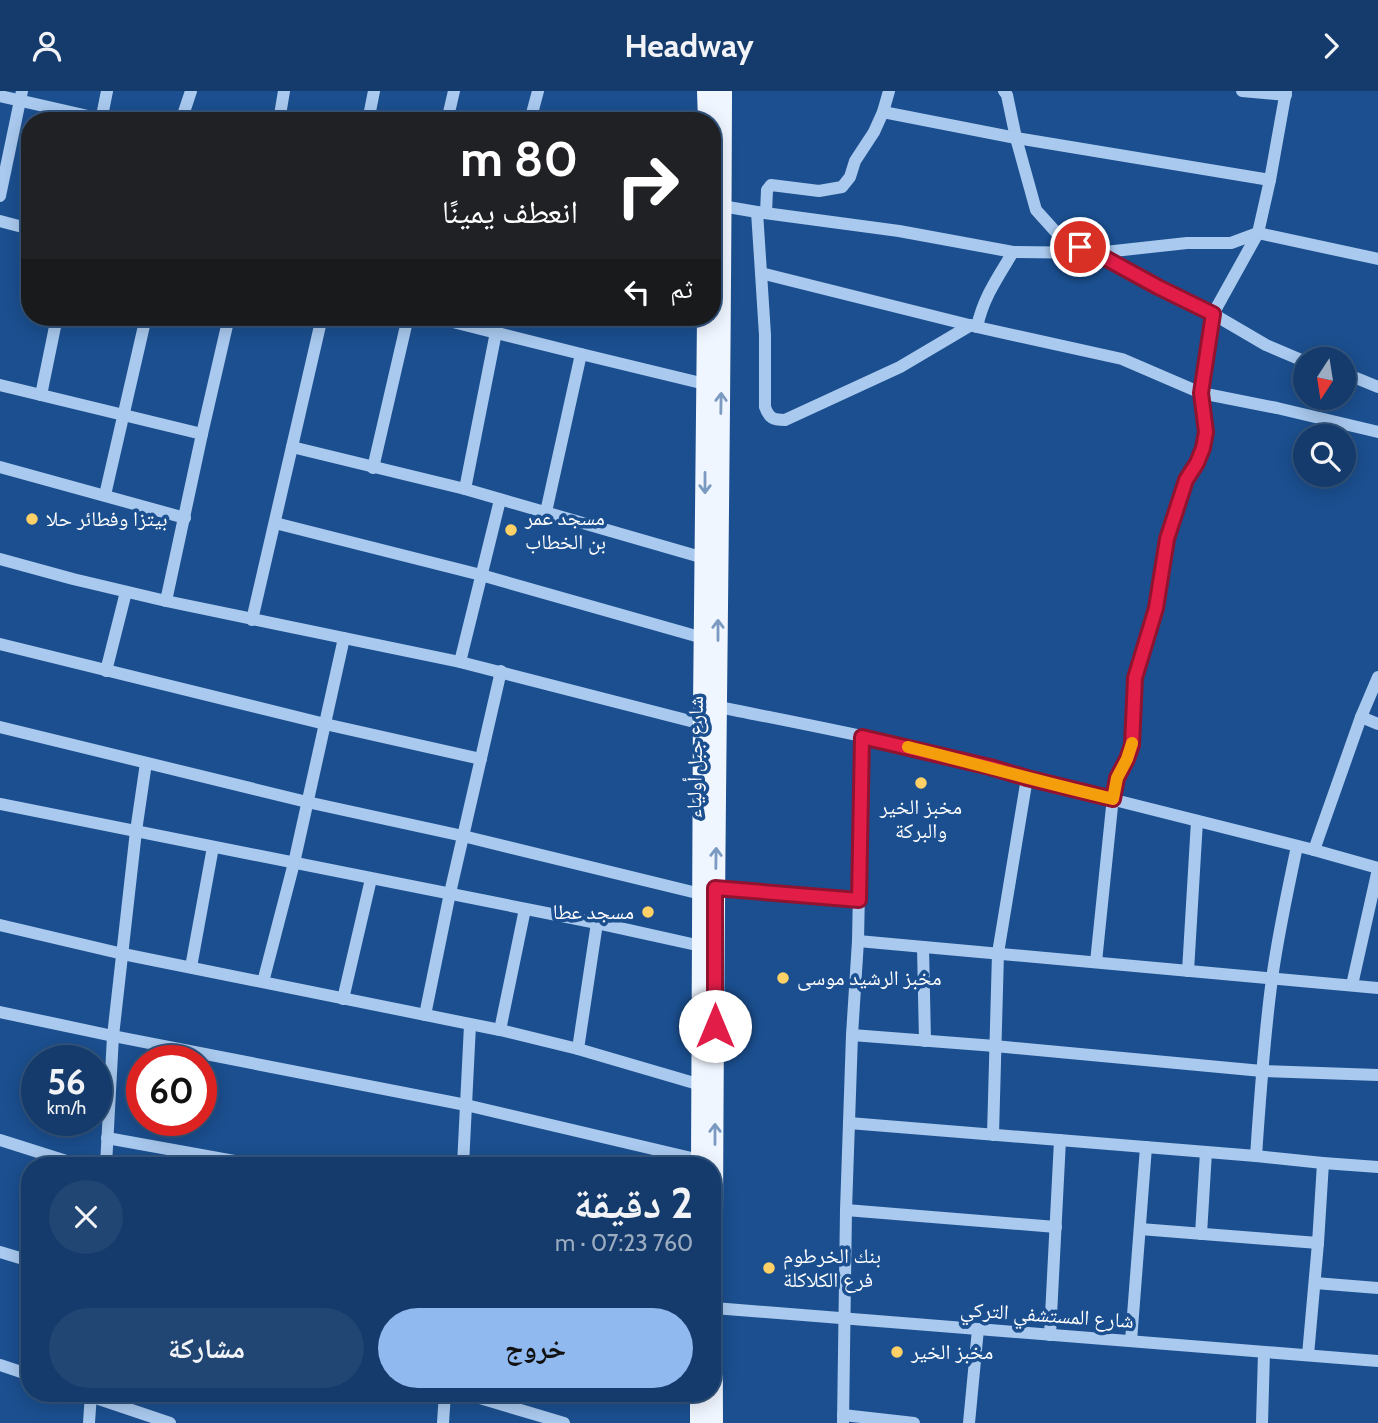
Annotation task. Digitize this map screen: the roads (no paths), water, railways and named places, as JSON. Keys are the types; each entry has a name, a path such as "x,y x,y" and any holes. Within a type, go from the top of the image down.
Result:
{"main road":[{"path":"706,91 706,112"},
{"name":"شارع جبل أولياء","path":"721,268 723,91"},
{"name":"شارع جبل أولياء","path":"706,326 703,638 707,713"},
{"name":"شارع جبل أولياء","path":"712,1157 707,713 719,326"},
{"name":"شارع جبل أولياء","path":"700,1157 701,946 708,891"},
{"path":"699,1402 699,1423"},
{"name":"شارع جبل أولياء","path":"714,1402 714,1423"}],"street":[{"path":"105,112 107,91"},
{"path":"184,112 191,91"},
{"path":"280,112 284,91"},
{"path":"370,112 374,91"},
{"path":"449,112 454,91"},
{"path":"532,112 538,91"},
{"path":"890,91 874,132 855,160 850,177 842,187 820,191 771,185 767,190 762,213 761,273 765,335 765,407 768,415 774,420 785,420 900,367 974,326 986,297 1013,252"},
{"path":"1096,962 1113,799 1117,778 1132,745 1135,678 1156,608 1167,539 1186,480 1203,448 1206,432 1201,393 1213,314 1258,233 1286,93 1242,91"},
{"path":"1008,92 1016,138 1036,210 1064,241 1096,253 1266,345 1293,356"},
{"path":"0,96 20,96 76,112"},
{"path":"0,196 20,96"},
{"path":"883,112 1016,138 1270,180"},
{"path":"723,205 762,213 899,231 1013,252 1096,253 1187,243 1231,243 1258,233 1378,259"},
{"path":"0,221 21,227"},
{"path":"761,273 974,326 1122,359 1201,393 1378,432"},
{"path":"41,395 55,326"},
{"path":"105,495 144,326"},
{"path":"166,601 227,326"},
{"path":"252,620 320,326"},
{"path":"373,468 406,326"},
{"path":"471,326 705,384"},
{"path":"465,489 497,326"},
{"path":"546,512 581,355"},
{"path":"1356,378 1378,387"},
{"path":"0,385 202,434"},
{"path":"292,447 465,489 704,558"},
{"path":"0,467 185,518"},
{"path":"460,662 500,500"},
{"path":"275,523 481,575 703,638"},
{"path":"0,559 126,592 252,620 707,713 862,737 990,767 1378,868 1352,985"},
{"path":"106,671 126,592"},
{"path":"263,982 294,863 344,638"},
{"path":"0,644 325,724 481,759"},
{"path":"425,1015 501,671"},
{"path":"1314,850 1378,677"},
{"path":"1361,717 1378,724"},
{"path":"0,727 307,802 708,891 859,900"},
{"path":"862,737 858,941 846,1210 843,1419 914,1423"},
{"path":"106,1157 113,1036 146,763"},
{"path":"993,1135 998,953 1027,778"},
{"path":"0,804 450,893 701,946"},
{"path":"1188,971 1196,821"},
{"path":"1255,1156 1272,979 1297,846"},
{"path":"191,967 213,847"},
{"path":"343,999 371,879"},
{"path":"500,1030 526,909"},
{"path":"578,1049 597,923"},
{"path":"0,925 122,954 500,1030 578,1049 701,1085"},
{"path":"858,941 1378,988"},
{"path":"923,947 925,1041"},
{"path":"0,1011 113,1036 466,1105 676,1157"},
{"path":"463,1157 470,1025"},
{"path":"852,1035 1262,1071 1378,1075"},
{"path":"849,1123 1378,1167"},
{"path":"107,1138 213,1157"},
{"path":"0,1140 54,1157"},
{"path":"1051,1335 1060,1140"},
{"path":"1131,1341 1146,1147"},
{"path":"1200,1234 1206,1152"},
{"path":"1308,1355 1323,1163"},
{"path":"846,1210 1056,1227"},
{"path":"1140,1229 1318,1243"},
{"path":"0,1252 21,1258"},
{"path":"1315,1283 1378,1288"},
{"name":"شارع المستشفي التركي","path":"721,1309 1378,1361"},
{"path":"969,1423 978,1329"},
{"path":"1262,1423 1264,1352"},
{"path":"0,1365 21,1372"},
{"path":"88,1402 89,1423"},
{"path":"111,1402 170,1423"},
{"path":"443,1423 444,1402"},
{"path":"493,1402 564,1423"}],"place":[{"name":"بيتزا وفطائر حلا","path":"32,519"},
{"name":"مسجد عمر بن الخطاب","path":"511,530"},
{"name":"مخبز الخير والبركة","path":"921,783"},
{"name":"مسجد عطا","path":"648,912"},
{"name":"مخبز الرشيد موسى","path":"783,978"},
{"name":"بنك الخرطوم فرع الكلاكلة","path":"769,1268"},
{"name":"مخبز الخير","path":"897,1352"}]}
